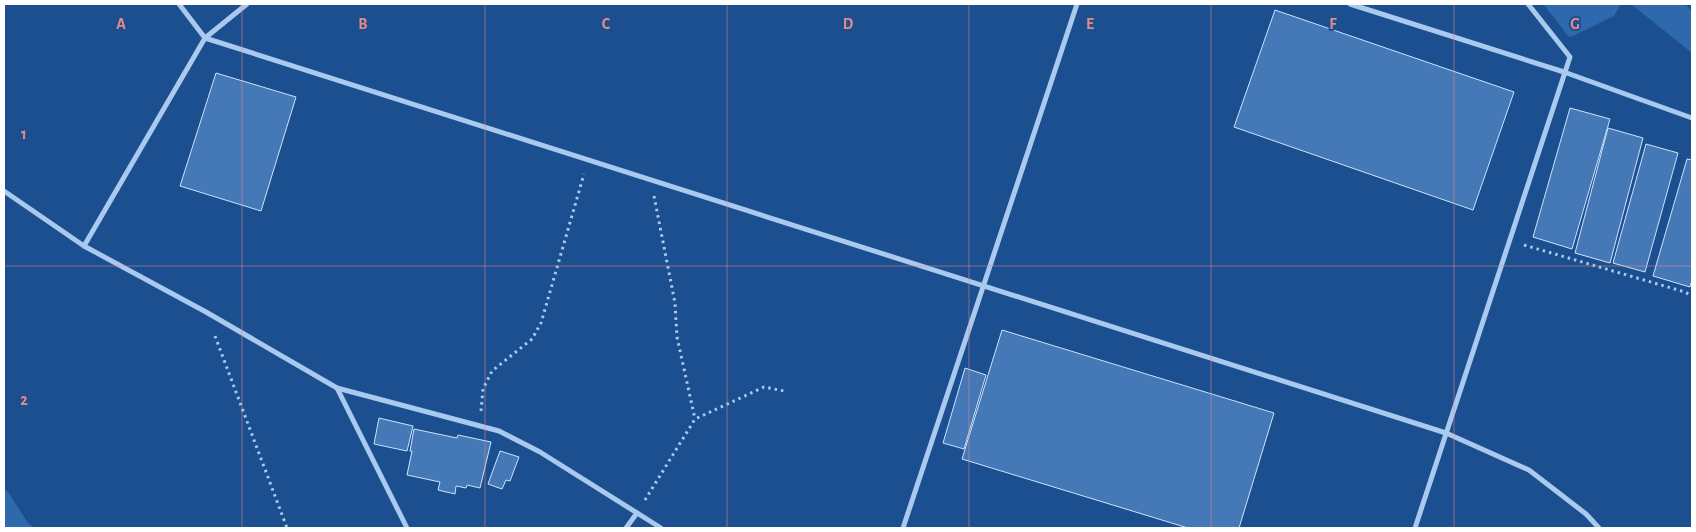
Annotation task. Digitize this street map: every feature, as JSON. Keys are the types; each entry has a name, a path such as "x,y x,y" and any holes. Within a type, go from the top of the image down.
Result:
{"street":[{"path":"179,4 206,38 1446,433 1529,470 1586,514 1599,528"},
{"path":"84,246 206,38 247,4"},
{"path":"903,528 1077,4"},
{"path":"1350,4 1564,72 1692,118"},
{"path":"1415,528 1570,57 1528,4"},
{"path":"4,191 84,246 206,312 337,388 499,432 540,452 661,528"},
{"path":"337,388 407,528"},
{"path":"626,528 638,513"}],"path":[{"path":"480,426 483,389 492,371 532,340 541,323 588,159"},
{"path":"650,179 675,304 677,337 694,419"},
{"path":"1509,240 1685,292 1692,296"},
{"path":"206,312 286,528"},
{"path":"638,513 694,419 764,387 784,391"}],"shaded area":[{"path":"1621,4 1614,16 1569,37 1544,5"},
{"path":"1631,4 1685,4 1692,11 1692,53"},
{"path":"4,489 8,492 28,523 34,528 4,528"}],"building":[{"path":"1275,10 1514,92 1473,210 1234,127"},
{"path":"216,73 296,97 261,211 180,186"},
{"path":"1570,108 1610,119 1572,249 1533,237"},
{"path":"1608,128 1643,138 1610,263 1575,253"},
{"path":"1646,144 1678,153 1645,272 1613,263"},
{"path":"1687,159 1692,160 1692,280 1690,287 1653,276"},
{"path":"1002,330 1274,413 1239,528 1188,528 962,459"},
{"path":"965,368 986,375 964,449 943,443"},
{"path":"379,418 413,426 407,451 374,444"},
{"path":"414,429 457,438 458,435 491,442 480,488 467,485 466,488 456,486 455,494 438,490 440,482 407,475"},
{"path":"500,451 519,457 510,481 506,480 502,489 488,484"}]}
